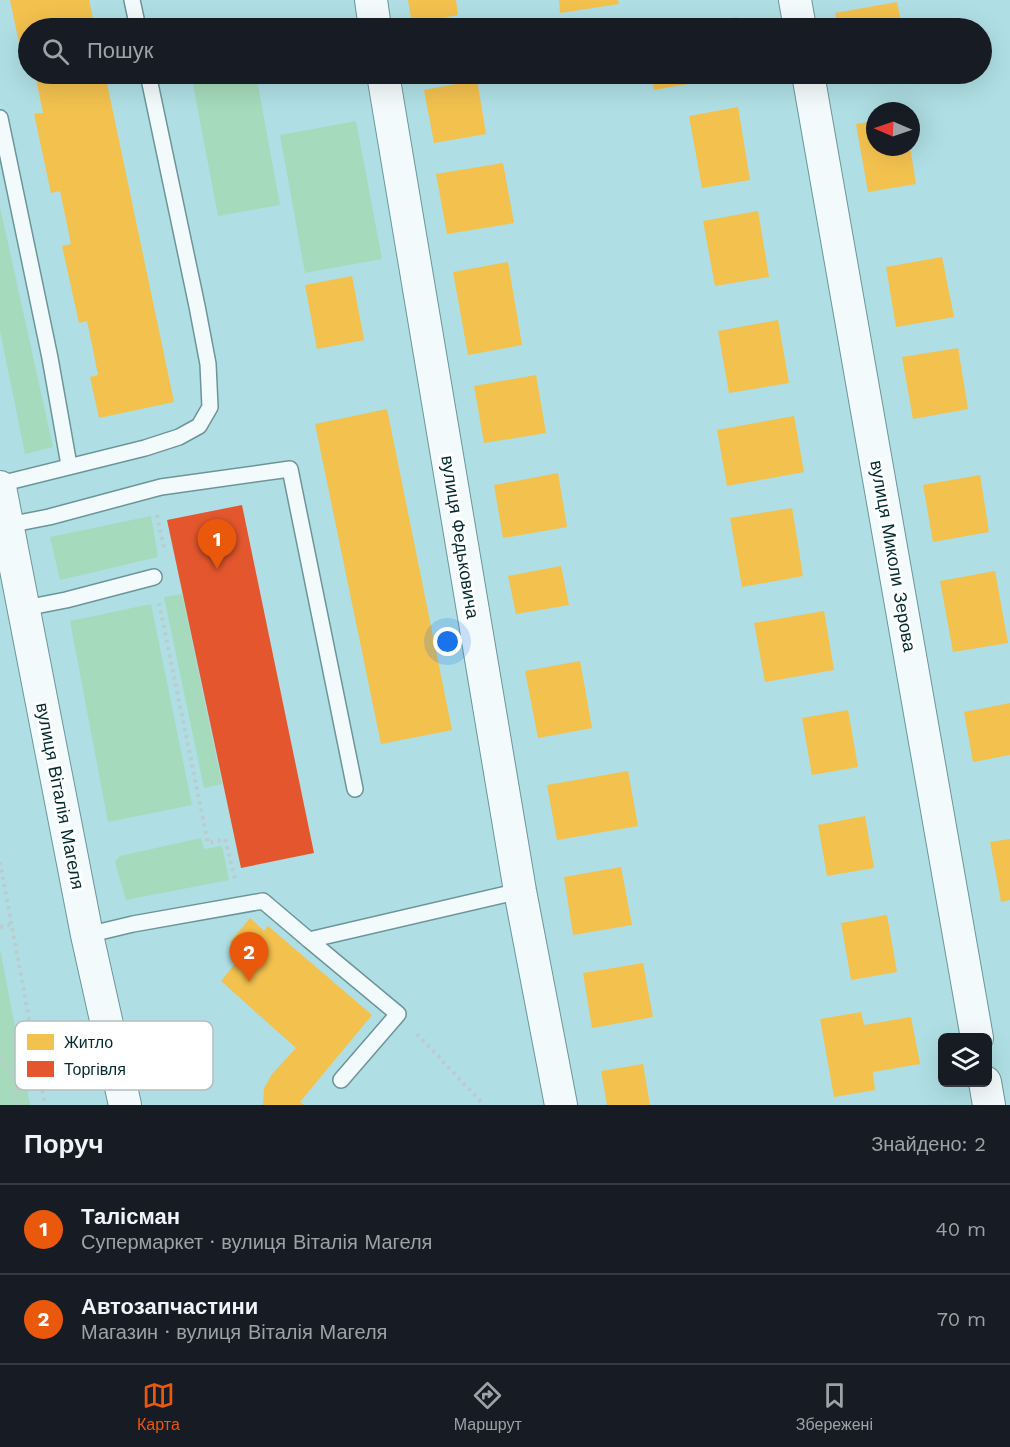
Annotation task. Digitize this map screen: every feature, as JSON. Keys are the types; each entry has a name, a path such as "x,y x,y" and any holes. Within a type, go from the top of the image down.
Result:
{"street":[{"path":"371,0 374,18"},
{"path":"795,0 798,18"},
{"name":"вулиця Федьковича","path":"385,84 520,891 561,1105"},
{"name":"вулиця Миколи Зерова","path":"810,84 976,1033"},
{"name":"вулиця Віталія Магеля","path":"0,485 87,935 106,1021"},
{"path":"986,1087 989,1105"},
{"name":"вулиця Віталія Магеля","path":"122,1090 125,1105"}],"lane":[{"path":"132,0 136,18"},
{"path":"0,485 69,465 145,448 179,437 199,426 210,407 208,364 150,84"},
{"path":"0,118 50,358 69,465"},
{"path":"8,525 49,517 152,489 290,469 355,789"},
{"path":"25,608 66,600 154,577"},
{"path":"309,940 520,891"},
{"path":"87,935 132,924 263,901 398,1014 341,1080"}],"path":[{"path":"152,489 166,559 154,577 208,843 225,838 242,906"},
{"path":"0,862 30,1021"},
{"path":"0,927 12,924"},
{"path":"398,1014 484,1105"},
{"path":"0,1055 15,1081"},
{"path":"16,1090 17,1105"},
{"path":"42,1090 45,1105"}],"green space":[{"path":"193,84 258,84 280,205 218,216"},
{"path":"356,121 382,259 305,273 280,135"},
{"path":"0,207 53,447 25,454 0,331"},
{"path":"151,516 158,557 60,580 50,537"},
{"path":"182,594 222,784 204,788 164,597"},
{"path":"151,604 192,805 108,822 70,621"},
{"path":"201,838 204,849 222,846 229,880 126,900 115,862 120,856"},
{"path":"0,949 15,1027 15,1090 27,1090 30,1105 0,1105"}],"building: Житло":[{"path":"10,0 89,0 93,18 18,18 18,38"},
{"path":"408,0 456,0 458,15 443,18 411,18"},
{"path":"559,0 618,0 619,4 560,13"},
{"path":"897,2 900,18 836,18 835,13"},
{"path":"37,84 107,84 174,402 99,418 90,377 98,375 87,321 79,323 62,246 71,244 60,191 51,193 34,114 43,113"},
{"path":"456,84 478,84 486,134 434,143 424,90"},
{"path":"653,84 688,84 654,90"},
{"path":"738,107 750,180 702,188 689,116"},
{"path":"866,122 866,156 911,156 916,184 868,192 856,124"},
{"path":"503,163 514,223 447,234 436,174"},
{"path":"758,211 769,277 715,286 703,221"},
{"path":"942,257 954,317 896,327 886,267"},
{"path":"508,262 522,345 468,355 453,272"},
{"path":"352,276 364,340 317,349 305,285"},
{"path":"778,320 789,383 729,393 718,331"},
{"path":"958,348 968,409 913,419 902,357"},
{"path":"536,375 546,433 484,443 474,386"},
{"path":"387,409 452,730 381,744 315,424"},
{"path":"794,416 804,472 727,486 717,430"},
{"path":"558,473 567,527 503,538 494,485"},
{"path":"980,475 989,532 933,542 923,485"},
{"path":"792,508 803,576 742,587 730,518"},
{"path":"561,566 569,605 516,614 508,576"},
{"path":"995,571 1008,643 953,652 940,581"},
{"path":"824,611 834,670 765,682 754,623"},
{"path":"580,661 592,728 538,738 525,671"},
{"path":"1010,703 1010,755 973,762 964,712"},
{"path":"848,710 858,767 812,775 802,718"},
{"path":"628,771 638,826 557,840 547,785"},
{"path":"865,816 874,868 827,876 818,825"},
{"path":"1010,839 1010,900 1001,902 990,842"},
{"path":"621,867 632,925 573,935 564,877"},
{"path":"887,915 897,972 851,980 841,923"},
{"path":"250,918 264,931 268,926 372,1015 300,1102 304,1105 263,1105 264,1088 272,1074 296,1048 221,981 243,954 230,942"},
{"path":"643,963 653,1017 592,1028 583,973"},
{"path":"861,1012 864,1025 911,1017 920,1064 873,1072 875,1090 834,1097 820,1019"},
{"path":"643,1064 650,1105 607,1105 601,1071"}],"building: Торгівля":[{"path":"242,505 314,853 241,868 167,520"}],"place":[{"name":"Талісман","path":"217,569"},
{"name":"Автозапчастини","path":"249,982"}]}
